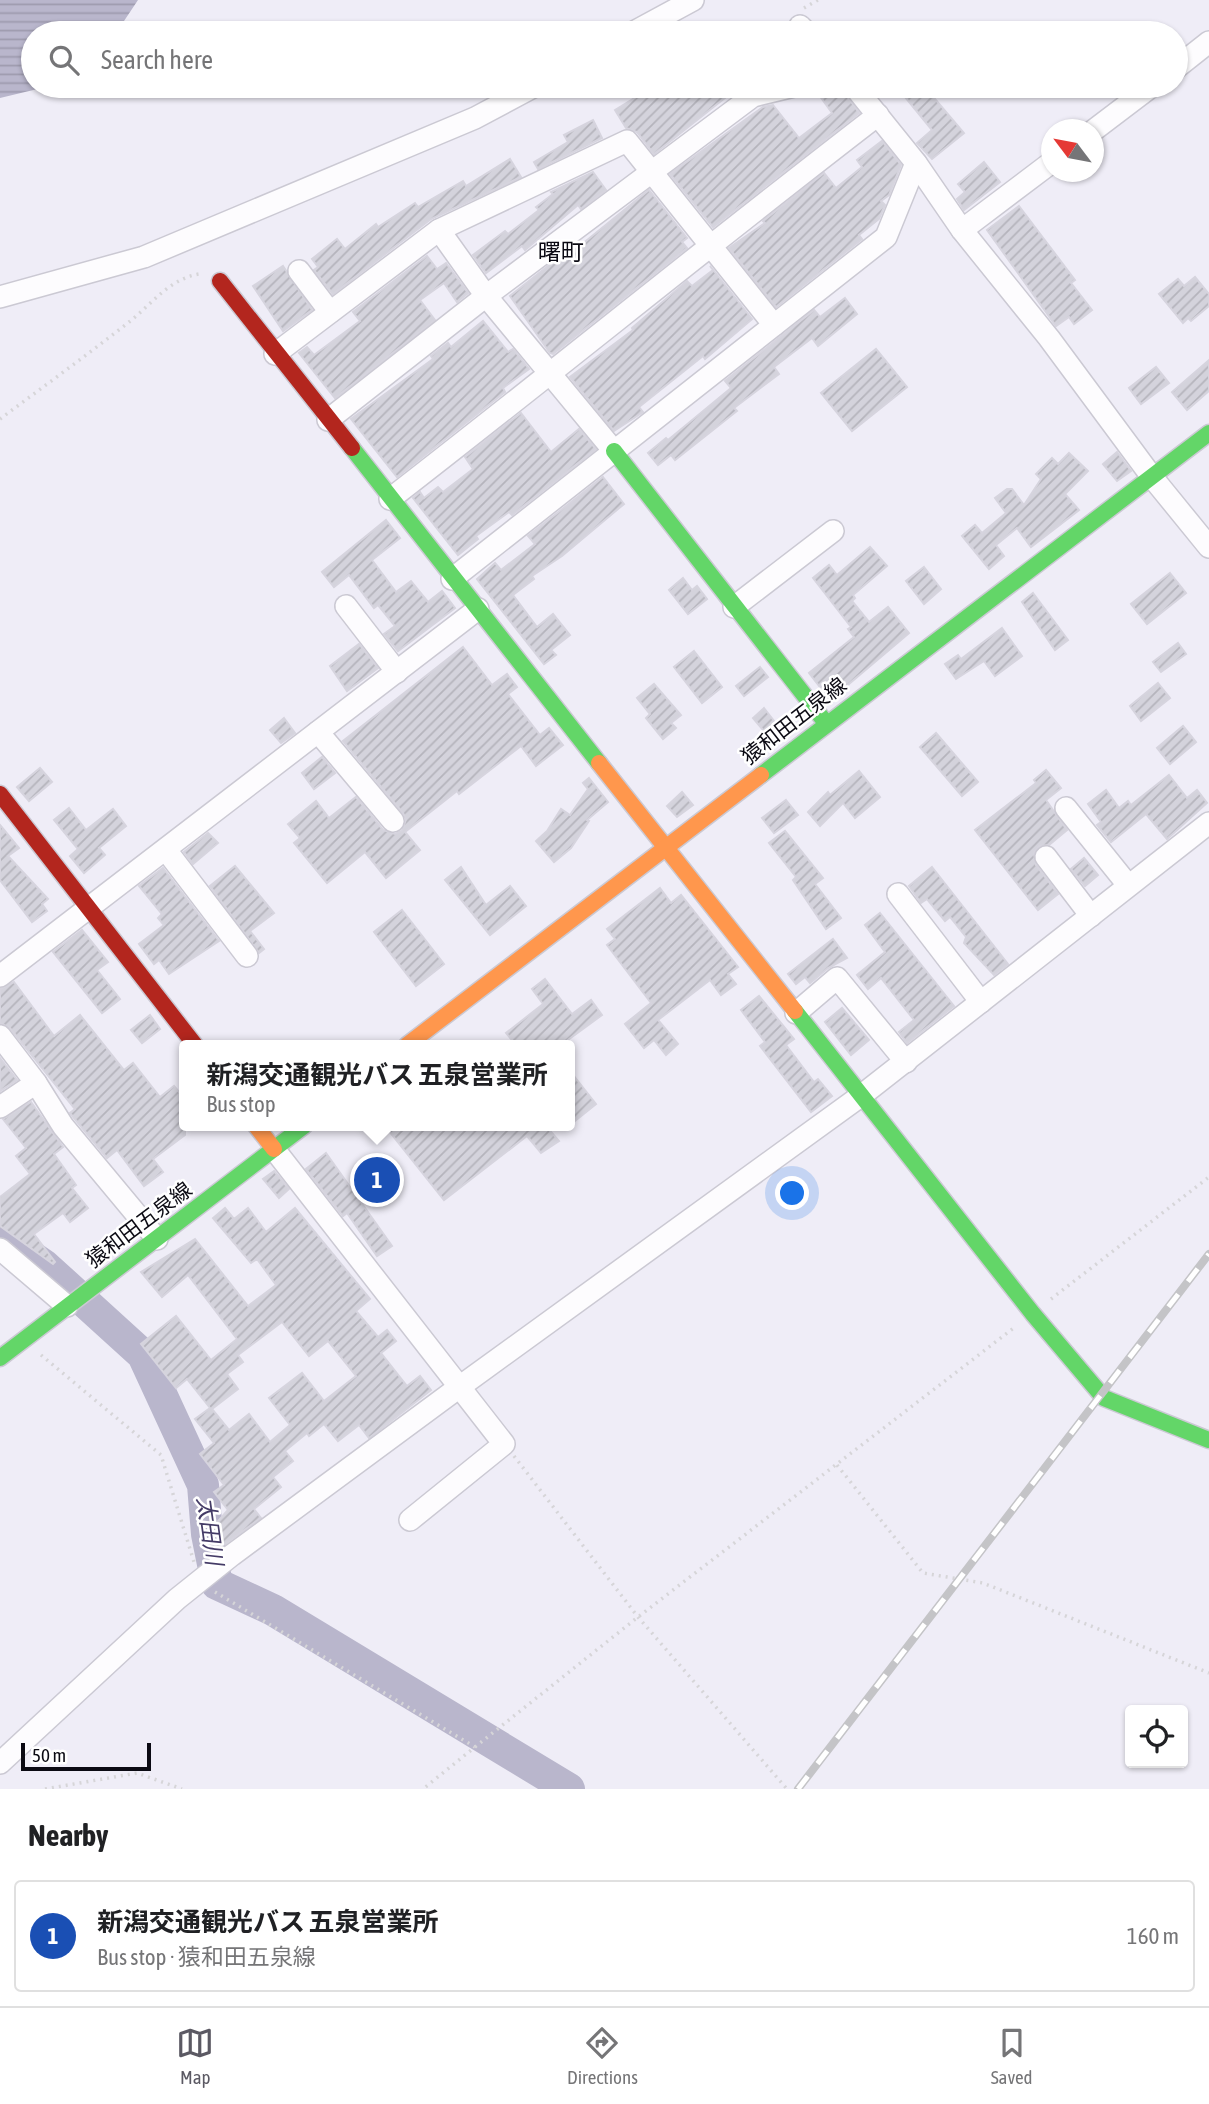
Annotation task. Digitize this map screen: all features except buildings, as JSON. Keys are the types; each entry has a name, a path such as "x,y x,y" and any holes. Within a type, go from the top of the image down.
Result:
{"street":[{"path":"654,21 693,0"},
{"path":"1188,59 1209,42"},
{"path":"0,297 157,252 475,118 512,98"},
{"path":"328,420 486,296 750,98"},
{"path":"864,98 916,163 962,230 1049,338 1152,477 1209,547"},
{"path":"1104,122 1136,98"},
{"path":"390,499 552,374 710,243 878,115"},
{"path":"275,354 439,230 627,141 775,325"},
{"path":"452,579 886,237 916,163"},
{"path":"962,230 1041,170"},
{"path":"439,230 486,296 614,451 826,723"},
{"path":"299,271 330,312"},
{"path":"220,281 1032,1314 1104,1398 1209,1440"},
{"name":"猿和田五泉線","path":"414,1040 1208,433"},
{"path":"734,607 833,531"},
{"path":"346,606 397,672"},
{"path":"0,976 90,906 103,900 478,608"},
{"path":"318,732 393,821"},
{"path":"0,794 90,906 191,1040"},
{"path":"1066,808 1128,885"},
{"path":"0,1763 206,1583 224,1562 906,1062 1209,823"},
{"path":"166,850 247,956"},
{"path":"1046,857 1091,916"},
{"path":"898,894 981,1002"},
{"path":"796,1013 838,978 906,1062"},
{"path":"0,1036 36,1083 63,1126 157,1239"},
{"path":"0,1107 36,1083"},
{"path":"260,1131 504,1444 410,1520"},
{"name":"猿和田五泉線","path":"0,1358 297,1131"},
{"path":"0,1249 67,1306"}],"path":[{"path":"0,419 132,320 176,282 208,273 220,281"},
{"path":"423,1789 638,1617 1209,1177"},
{"path":"23,1340 161,1455 206,1583 475,1747"},
{"path":"504,1444 638,1617 787,1789"},
{"path":"836,1465 923,1573 983,1583 1209,1673"},
{"path":"45,1789 137,1773 182,1789"}],"shaded area":[{"path":"0,0 138,0 124,21 21,21 21,93 0,98"}],"waterway":[{"name":"太田川","path":"0,1235 45,1266 143,1355 203,1485 207,1534 217,1584 273,1610 569,1789"}],"railway":[{"path":"798,1789 1209,1254"}],"traffic: fast":[{"path":"761,775 1209,433"},
{"path":"352,448 599,763"},
{"path":"614,451 826,723"},
{"path":"795,1011 1033,1314 1104,1398 1209,1440"},
{"path":"0,1358 297,1131"}],"traffic: slow":[{"path":"599,763 795,1011"},
{"path":"414,1040 761,775"},
{"path":"260,1131 274,1149"}],"traffic: jam":[{"path":"220,281 352,448"},
{"path":"0,794 191,1040"}],"place":[{"name":"新潟交通観光バス 五泉営業所","path":"377,1180"}],"district":[{"name":"曙町","path":"561,252"}]}
